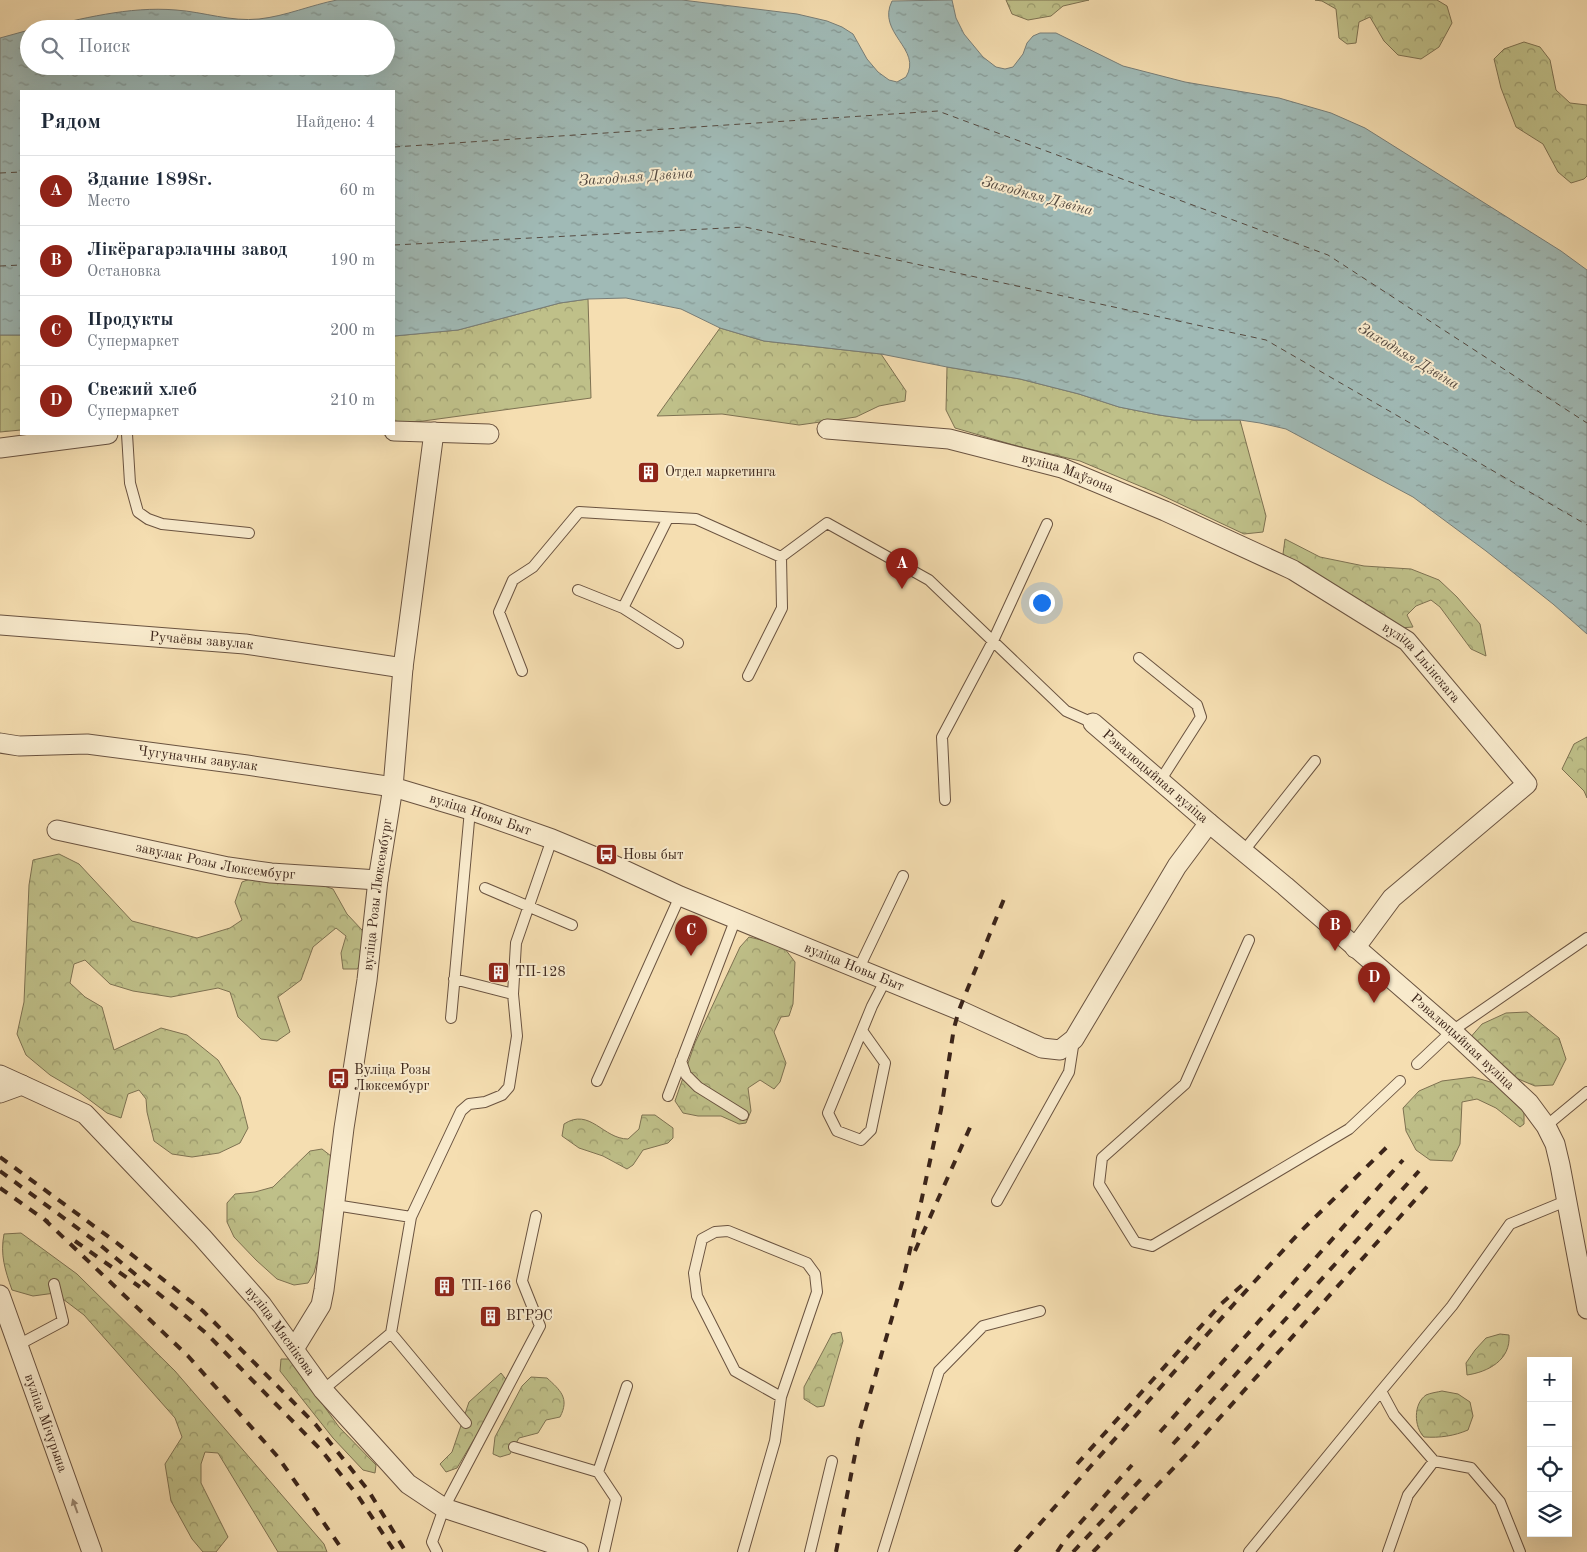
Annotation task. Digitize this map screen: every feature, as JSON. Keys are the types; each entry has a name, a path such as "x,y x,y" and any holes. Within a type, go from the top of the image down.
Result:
{"street":[{"name":"вуліца Маўзона","path":"827,429 948,439 1062,468 1166,511 1292,570"},
{"path":"395,431 489,434"},
{"name":"вуліца Розы Люксембург","path":"294,1349 320,1305 324,1290 344,1128 367,980 378,880 393,787 403,668 434,432"},
{"path":"0,448 100,435"},
{"name":"вуліца Ільінскага","path":"1292,570 1407,641 1527,784 1392,898 1355,948"},
{"name":"Ручаёвы завулак","path":"0,625 244,644 403,668"},
{"name":"Рэвалюцыйная вуліца","path":"1093,723 1452,1032 1529,1103 1546,1126 1555,1144 1587,1309"},
{"name":"Чугуначны завулак","path":"0,743 19,746 87,744 247,764 393,787"},
{"name":"вуліца Новы Быт","path":"393,787 470,810 552,839 680,896 959,1010 1042,1048 1060,1050 1074,1038"},
{"path":"1074,1038 1177,866 1209,823"},
{"name":"завулак Розы Люксембург","path":"57,830 228,867 271,873 378,880"},
{"name":"вуліца Мяснікова","path":"0,1075 85,1114 202,1237 262,1305 323,1390 408,1484 444,1508 578,1552"},
{"path":"0,1093 22,1085"},
{"name":"вуліца Мічурына","path":"0,1295 92,1552"}],"lane":[{"path":"127,435 130,484 138,512 148,519 162,524 249,533"},
{"path":"522,672 499,612 513,580 533,567 579,512 696,520 781,557"},
{"path":"623,608 668,518"},
{"path":"781,557 827,523 930,580 1066,711 1093,723"},
{"path":"945,800 942,737 994,641 1047,524"},
{"path":"748,676 782,608 781,557"},
{"path":"578,590 623,608 678,643"},
{"path":"1139,658 1197,704 1201,716 1160,781"},
{"path":"1243,852 1315,761"},
{"path":"451,1018 470,810"},
{"path":"323,1390 391,1333 411,1217 461,1111 469,1104 486,1102 502,1095 509,1087 518,1036 513,994 516,943 552,839"},
{"path":"859,968 903,876"},
{"path":"486,888 528,908 572,925"},
{"path":"597,1081 680,896"},
{"path":"668,1096 736,918"},
{"path":"1417,1064 1452,1032 1587,938"},
{"path":"1249,940 1186,1084 1102,1158 1099,1184 1135,1242 1152,1246 1349,1129 1400,1080"},
{"path":"454,979 513,994"},
{"path":"863,1032 885,1063 871,1130 861,1140 837,1131 828,1113 863,1032 872,1006 886,979"},
{"path":"997,1201 1069,1072 1074,1038"},
{"path":"681,1061 686,1075 698,1087 743,1115"},
{"path":"1546,1126 1587,1092"},
{"path":"1249,1552 1452,1306 1510,1224 1566,1201"},
{"path":"335,1205 411,1217"},
{"path":"437,1552 432,1542 444,1508 540,1326 522,1281 536,1216"},
{"path":"743,1552 775,1441 781,1397 816,1292 815,1274 806,1263 728,1231 715,1232 702,1239 694,1273 697,1296 735,1371 781,1397"},
{"path":"18,1345 63,1321 54,1284"},
{"path":"883,1552 940,1371 984,1326 1040,1311"},
{"path":"391,1333 466,1422"},
{"path":"598,1472 627,1386"},
{"path":"1381,1391 1394,1415 1434,1461 1471,1468 1500,1502 1520,1552"},
{"path":"514,1446 598,1472 616,1500 604,1552"},
{"path":"810,1552 832,1461"},
{"path":"1388,1552 1408,1495 1434,1461"}],"green space":[{"path":"1006,0 1089,0 1063,6 1051,16 1028,20 1012,14"},
{"path":"1315,0 1437,0 1447,6 1452,23 1439,47 1421,59 1398,55 1384,41 1370,17 1359,22 1356,43 1347,44 1339,38 1336,9 1322,1"},
{"path":"1524,42 1540,47 1550,60 1556,90 1570,103 1587,105 1587,176 1584,179 1571,183 1558,172 1543,144 1516,127 1501,88 1494,59 1504,49"},
{"path":"588,299 591,398 416,422 395,422 395,336 458,330 560,303"},
{"path":"720,328 764,341 881,354 906,391 905,401 879,406 856,417 799,425 722,414 657,416"},
{"path":"0,335 20,335 20,430 0,432"},
{"path":"947,367 1020,379 1079,394 1119,407 1159,415 1194,420 1240,420 1266,516 1263,532 1244,534 1159,494 1080,461 1017,446 955,428 946,410"},
{"path":"1285,539 1320,557 1364,566 1411,569 1439,580 1457,597 1480,624 1486,656 1471,649 1440,607 1431,600 1416,606 1407,615 1413,627 1399,628 1307,572 1283,554"},
{"path":"1587,737 1587,798 1584,791 1562,769 1574,744"},
{"path":"59,854 79,864 132,921 197,938 230,928 242,920 235,902 242,882 261,875 310,881 333,889 347,914 362,930 365,945 364,961 357,969 343,969 341,953 346,936 336,928 313,947 301,980 278,997 290,1032 277,1041 261,1039 238,1017 230,992 218,988 171,997 133,991 110,984 85,960 74,964 70,983 85,997 102,1007 114,1050 161,1028 187,1035 218,1060 240,1097 248,1128 240,1143 219,1153 192,1157 172,1154 154,1141 146,1099 139,1090 128,1094 121,1118 107,1113 79,1092 50,1075 26,1055 17,1034 24,1002 29,885 33,860"},
{"path":"749,937 782,945 795,962 793,1004 789,1016 781,1017 774,1032 786,1063 780,1082 774,1089 760,1080 748,1088 751,1111 746,1123 739,1124 721,1116 698,1116 683,1113 675,1101 695,1043 740,947"},
{"path":"1527,1012 1559,1038 1566,1059 1553,1085 1535,1086 1504,1073 1469,1039 1482,1024 1506,1013"},
{"path":"1473,1077 1494,1083 1524,1112 1524,1124 1520,1127 1496,1108 1477,1099 1462,1102 1460,1144 1452,1161 1430,1160 1416,1150 1406,1131 1403,1108 1419,1091 1442,1081"},
{"path":"642,1115 655,1115 673,1128 673,1138 668,1143 643,1150 633,1165 627,1169 603,1156 579,1148 562,1136 564,1124 581,1119 589,1121 619,1138 628,1139 639,1129"},
{"path":"322,1149 331,1156 331,1183 321,1246 314,1273 308,1283 294,1285 277,1279 234,1237 227,1222 227,1203 235,1194 255,1192 273,1187 310,1151"},
{"path":"21,1233 77,1274 175,1371 324,1544 327,1552 278,1552 218,1453 205,1452 201,1464 201,1483 228,1537 216,1552 203,1552 192,1539 171,1501 165,1464 182,1437 175,1418 84,1315 55,1293 33,1296 12,1290 4,1262 4,1234"},
{"path":"841,1332 843,1341 824,1406 817,1407 804,1399 804,1387 832,1334"},
{"path":"1500,1334 1509,1335 1509,1344 1502,1358 1490,1368 1467,1375 1466,1363 1475,1350 1486,1338"},
{"path":"281,1359 290,1359 339,1427 376,1465 375,1473 363,1470 333,1438 280,1371"},
{"path":"501,1373 508,1382 457,1468 446,1472 440,1464 452,1452 469,1402"},
{"path":"531,1377 547,1378 556,1386 564,1399 560,1417 546,1420 538,1433 519,1438 510,1454 500,1457 493,1454 495,1437 522,1386"},
{"path":"1442,1391 1458,1394 1470,1402 1473,1416 1468,1430 1447,1436 1424,1437 1418,1427 1416,1416 1419,1404 1426,1395"}],"water":[{"name":"Заходняя Дзвіна","path":"337,0 682,0 797,14 827,21 853,34 867,59 878,72 889,80 897,82 906,77 910,67 905,49 890,22 889,12 892,1 952,0 956,18 964,34 983,57 996,67 1005,69 1013,67 1033,36 1040,33 1056,33 1123,66 1185,82 1279,98 1331,113 1365,128 1561,251 1587,270 1587,634 1553,604 1486,551 1413,497 1286,429 1240,420 1194,420 1159,415 1119,407 1079,394 1020,379 881,354 764,341 720,328 681,309 626,298 588,299 560,303 458,330 395,336 395,90 20,90 20,335 0,335 0,38 20,32 20,75 395,75 395,20 249,20"},
{"path":"158,9 249,20 79,20 105,14"}],"ferry route":[{"path":"395,147 938,111 1328,255 1587,423"},
{"path":"0,173 20,172"},
{"path":"395,245 745,227 1266,340 1587,525"},
{"path":"0,266 20,265"}],"railway":[{"path":"836,1552 860,1429 904,1276 920,1207 941,1110 954,1028 959,1010 1004,899"},
{"path":"915,1251 972,1123"},
{"path":"1015,1552 1300,1232 1390,1144"},
{"path":"0,1157 117,1243 203,1311 316,1425 368,1490 406,1552"},
{"path":"1160,1432 1403,1160"},
{"path":"0,1171 99,1244 206,1333 322,1451 358,1496 395,1552"},
{"path":"1173,1444 1419,1171"},
{"path":"1093,1552 1189,1452 1433,1180"},
{"path":"0,1188 48,1222"},
{"path":"44,1219 188,1356 278,1457 344,1552"},
{"path":"75,1241 140,1287"},
{"path":"1077,1464 1221,1304 1247,1281"},
{"path":"1057,1552 1065,1540 1132,1465"},
{"path":"1073,1552 1144,1476"}],"place":[{"name":"Отдел маркетинга","path":"649,472"},
{"name":"Здание 1898г.","path":"902,589"},
{"name":"Новы быт","path":"607,855"},
{"name":"Лікёрагарэлачны завод","path":"1335,951"},
{"name":"Продукты","path":"691,956"},
{"name":"ТП-128","path":"499,972"},
{"name":"Свежий хлеб","path":"1374,1003"},
{"name":"Вуліца Розы Люксембург","path":"338,1078"},
{"name":"ТП-166","path":"445,1286"},
{"name":"ВГРЭС","path":"490,1316"}]}
